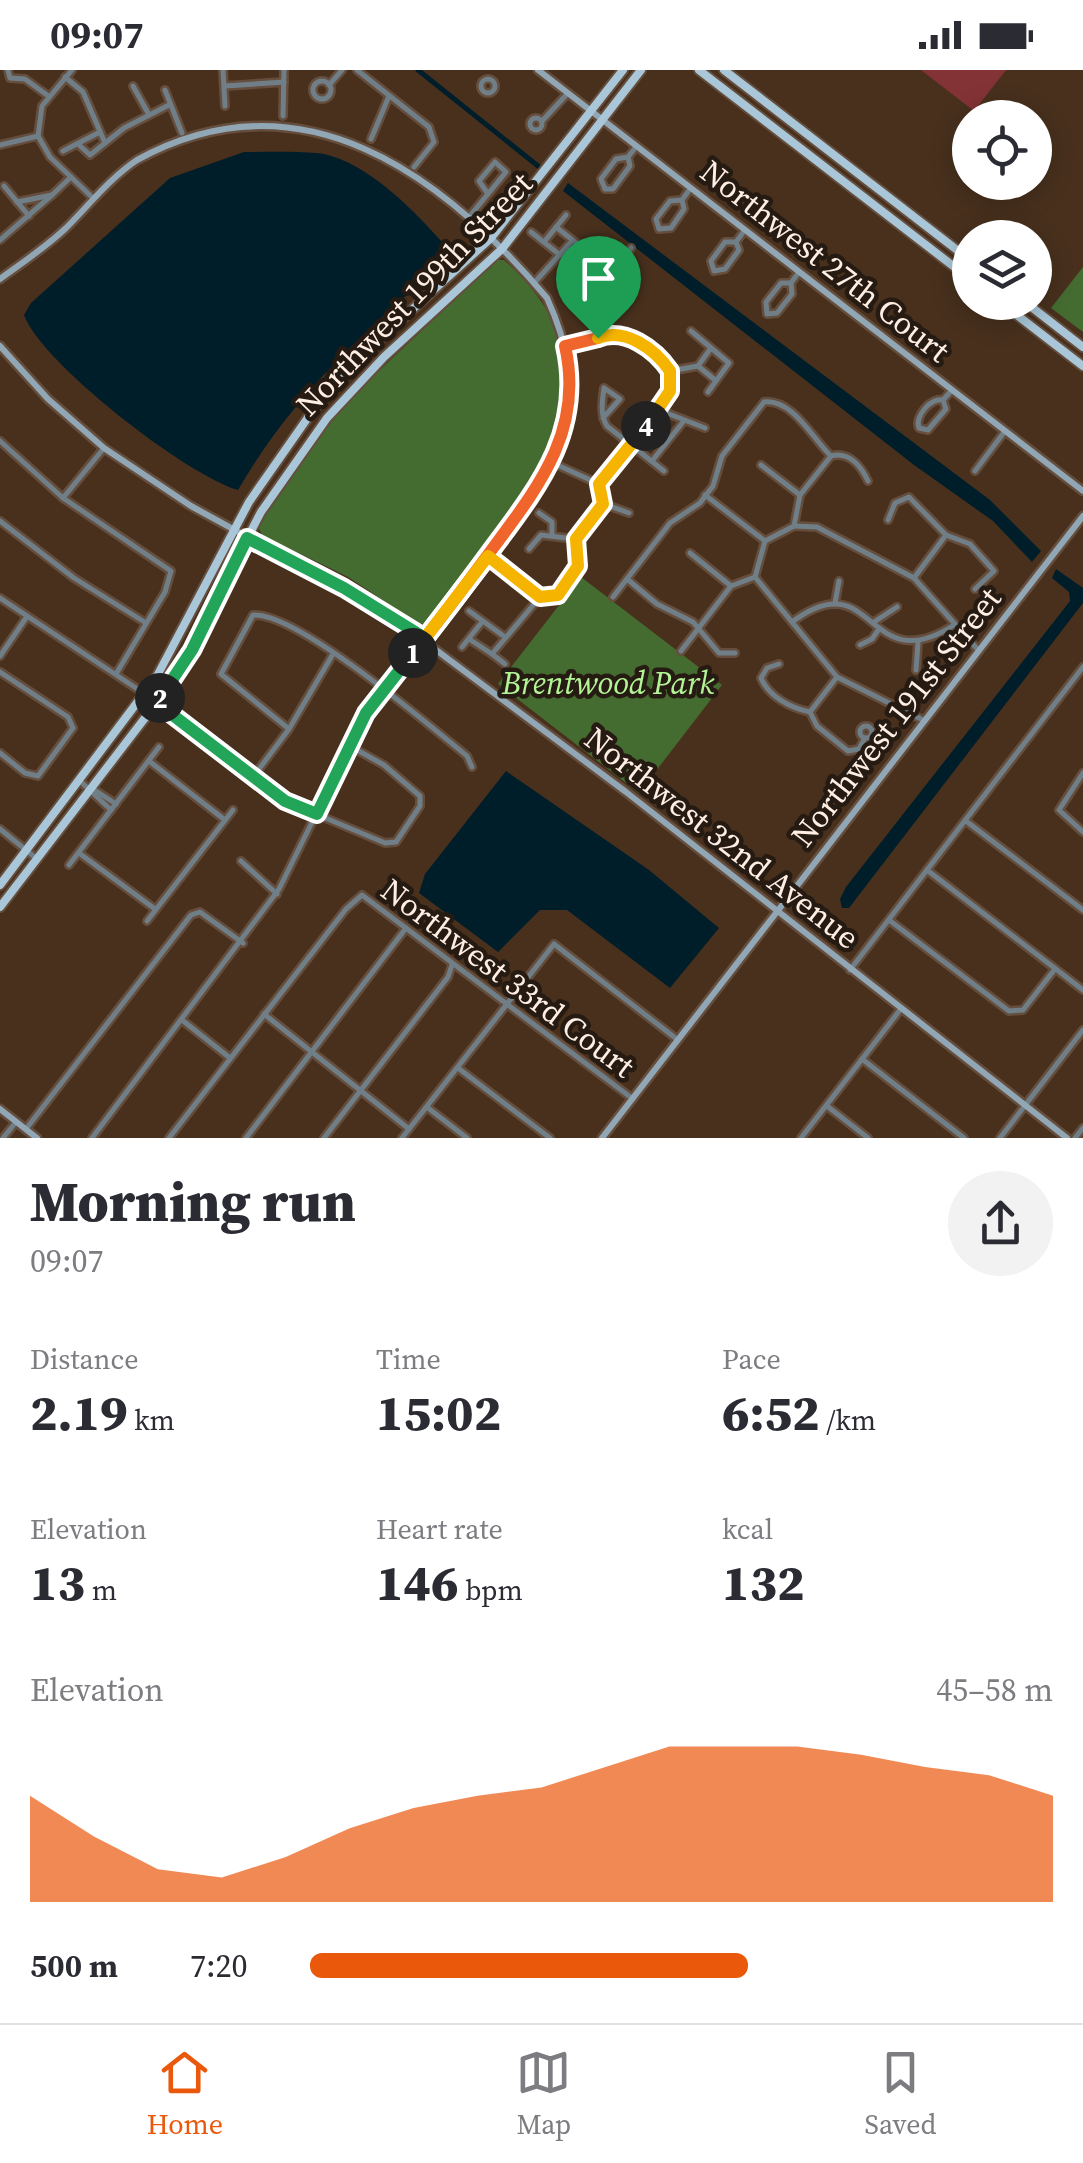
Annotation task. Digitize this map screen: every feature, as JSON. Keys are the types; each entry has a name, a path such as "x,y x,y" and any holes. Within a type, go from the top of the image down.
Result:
{"main road":[{"name":"Northwest 199th Street","path":"0,886 144,694 178,641 233,530 273,462 316,406 373,344 491,238 623,70"},
{"name":"Northwest 199th Street","path":"0,906 157,703 192,650 247,538 286,472 327,418 384,357 502,249 641,70"},
{"path":"699,70 952,265"},
{"path":"724,70 952,246"},
{"path":"793,143 804,141 824,148"},
{"path":"1023,320 1083,366"},
{"path":"1048,320 1083,347"}],"street":[{"path":"8,70 10,78 25,79 48,96"},
{"path":"25,79 26,70"},
{"path":"72,70 48,96 39,116 38,136 50,157 94,199"},
{"path":"222,70 225,106"},
{"path":"283,116 284,70"},
{"path":"329,85 342,70"},
{"path":"358,70 429,127 434,142 414,167"},
{"path":"490,79 492,70"},
{"name":"Northwest 27th Court","path":"540,70 1083,489"},
{"path":"65,77 83,92 105,143"},
{"path":"225,86 284,82"},
{"path":"134,86 148,113"},
{"path":"164,90 182,133"},
{"path":"542,121 568,94"},
{"path":"371,139 389,96"},
{"path":"78,144 90,155 148,113 169,105"},
{"path":"252,116 302,118"},
{"path":"1,279 63,230 135,160 182,133 227,119"},
{"path":"63,150 100,132"},
{"path":"354,132 381,145"},
{"path":"2,141 38,136"},
{"path":"628,157 630,166 613,188 605,189 601,179 616,159 628,157 636,147"},
{"path":"92,1138 243,943 276,894 348,745 383,689 488,556 553,462 571,396 565,346 547,298 469,217 391,150"},
{"path":"469,217 488,194 506,172 496,162 479,181 488,194"},
{"path":"0,240 70,177"},
{"path":"4,186 29,216"},
{"path":"682,200 670,201 656,219 659,229 670,228 684,208 682,200 690,188"},
{"path":"17,202 52,195"},
{"path":"544,242 566,215"},
{"path":"556,227 613,272"},
{"path":"736,242 744,230"},
{"path":"531,232 560,255"},
{"path":"534,284 572,240"},
{"path":"727,241 736,242 739,250 725,269 714,271 711,261 727,241"},
{"path":"598,338 593,298 631,248"},
{"path":"791,282 794,290 789,298 777,312 767,314 765,305 781,283 791,282 799,272"},
{"path":"691,331 729,363 708,392"},
{"path":"492,654 540,597 558,595 574,574 576,539 603,504 599,484 670,391 670,371 644,345 618,334 565,346"},
{"name":"Northwest 32nd Avenue","path":"0,346 48,399 104,448 233,530 366,600 423,640 1067,1138"},
{"path":"670,371 698,366 711,348"},
{"path":"698,366 716,380"},
{"path":"603,418 620,398 604,388 601,409 603,418 607,426 664,471"},
{"path":"943,400 946,409 928,430 919,428 920,416 932,402 943,400 952,390"},
{"path":"613,597 670,523 713,486 722,456 768,400 790,412 830,456 848,457 861,467 868,481"},
{"path":"659,410 705,428"},
{"path":"652,461 683,422"},
{"path":"975,471 1005,431"},
{"path":"0,441 64,498 171,570 165,592 116,674"},
{"path":"64,498 104,448"},
{"path":"794,526 800,495 830,456"},
{"path":"553,462 599,484"},
{"path":"761,466 800,495"},
{"path":"705,496 764,541"},
{"path":"888,520 894,503 909,497 946,535 970,544 994,571 975,589"},
{"path":"603,504 629,514"},
{"path":"540,513 552,522 552,534"},
{"name":"Northwest 191st Street","path":"602,1138 1083,516"},
{"path":"0,521 74,578 146,623"},
{"path":"754,577 764,541 794,526 817,527 914,578 979,651"},
{"path":"529,548 541,534 576,539"},
{"path":"914,578 946,535"},
{"path":"690,554 732,586"},
{"path":"488,556 540,597"},
{"path":"682,651 732,586 754,577"},
{"path":"754,577 837,677 925,721"},
{"path":"627,579 657,604 694,622 696,631 720,653 734,653"},
{"path":"835,603 839,581"},
{"path":"0,598 157,703 285,801 385,842 396,842 414,818 420,801 416,790 348,745"},
{"path":"792,622 807,611 835,603 854,607 899,642 918,643 954,626"},
{"path":"860,644 872,639 876,625 897,607"},
{"path":"470,611 505,637"},
{"path":"288,729 222,674 253,615 259,614 333,654 467,756 472,767"},
{"path":"0,656 26,618"},
{"path":"462,647 483,621"},
{"path":"468,639 505,664"},
{"path":"916,670 918,643"},
{"path":"253,777 288,729 333,654"},
{"path":"779,664 764,672 761,678 766,687 792,708 810,712"},
{"path":"849,971 1083,668"},
{"path":"0,672 73,725 42,773 34,776 0,754"},
{"path":"810,712 837,677"},
{"path":"810,712 817,726 848,751 859,750 865,738"},
{"path":"69,865 159,748"},
{"path":"149,761 225,820"},
{"path":"1083,772 1059,810 1083,832"},
{"path":"79,780 114,807"},
{"path":"146,921 233,810"},
{"path":"965,820 1083,910"},
{"path":"0,829 36,859"},
{"path":"79,853 155,910"},
{"path":"241,862 276,894"},
{"path":"927,870 1083,990"},
{"name":"Northwest 33rd Court","path":"264,1014 356,897 370,898 452,965 633,1099"},
{"path":"26,1130 192,915 200,912 243,943"},
{"path":"889,920 1017,1013 1055,969"},
{"path":"246,1138 406,928"},
{"path":"402,1138 554,944 678,1040"},
{"path":"324,1138 448,977 452,965"},
{"path":"801,1138 900,1010"},
{"path":"169,1138 264,1014 409,1129"},
{"path":"182,1020 230,1058"},
{"path":"1000,1138 1083,1030"},
{"path":"862,1059 964,1138"},
{"path":"458,1068 550,1138"},
{"path":"826,1106 868,1138"},
{"path":"428,1108 467,1138"},
{"path":"0,1110 37,1138"},
{"path":"3,1138 16,1122"},
{"path":"1075,1138 1083,1128"}],"green space":[{"path":"497,260 504,260 545,308 564,355 565,402 551,449 526,494 427,623 419,624 348,577 262,535 258,526 302,458 351,397"},
{"path":"1083,267 1083,332 1052,307"},
{"name":"Brentwood Park","path":"581,577 722,685 639,793 498,684"}],"water":[{"path":"244,152 316,153 353,165 406,205 449,250 447,261 359,339 306,395 238,490 186,464 119,416 58,361 24,315 31,303 170,178"},
{"path":"568,183 990,500 1041,551 1032,562 993,521 914,465 563,191"},
{"path":"1056,569 1083,588 1083,603 849,908 842,908 840,899 846,887 1070,601 1069,592 1052,578"},
{"path":"506,771 649,870 719,928 670,988 567,910 540,910 498,952 419,893 425,874"}],"building":[{"path":"921,70 1006,70 983,100 960,100"}],"waterway":[{"path":"418,70 538,166"}],"route":[{"path":"598,338 565,346 571,382 568,418 541,485 423,640 383,689 366,713 317,814 285,801 157,703 192,650 247,538 366,600 423,640 488,556 540,597 558,595 578,566 576,539 603,504 599,484 659,410 672,380 660,357 644,345 618,334 598,338"}]}
